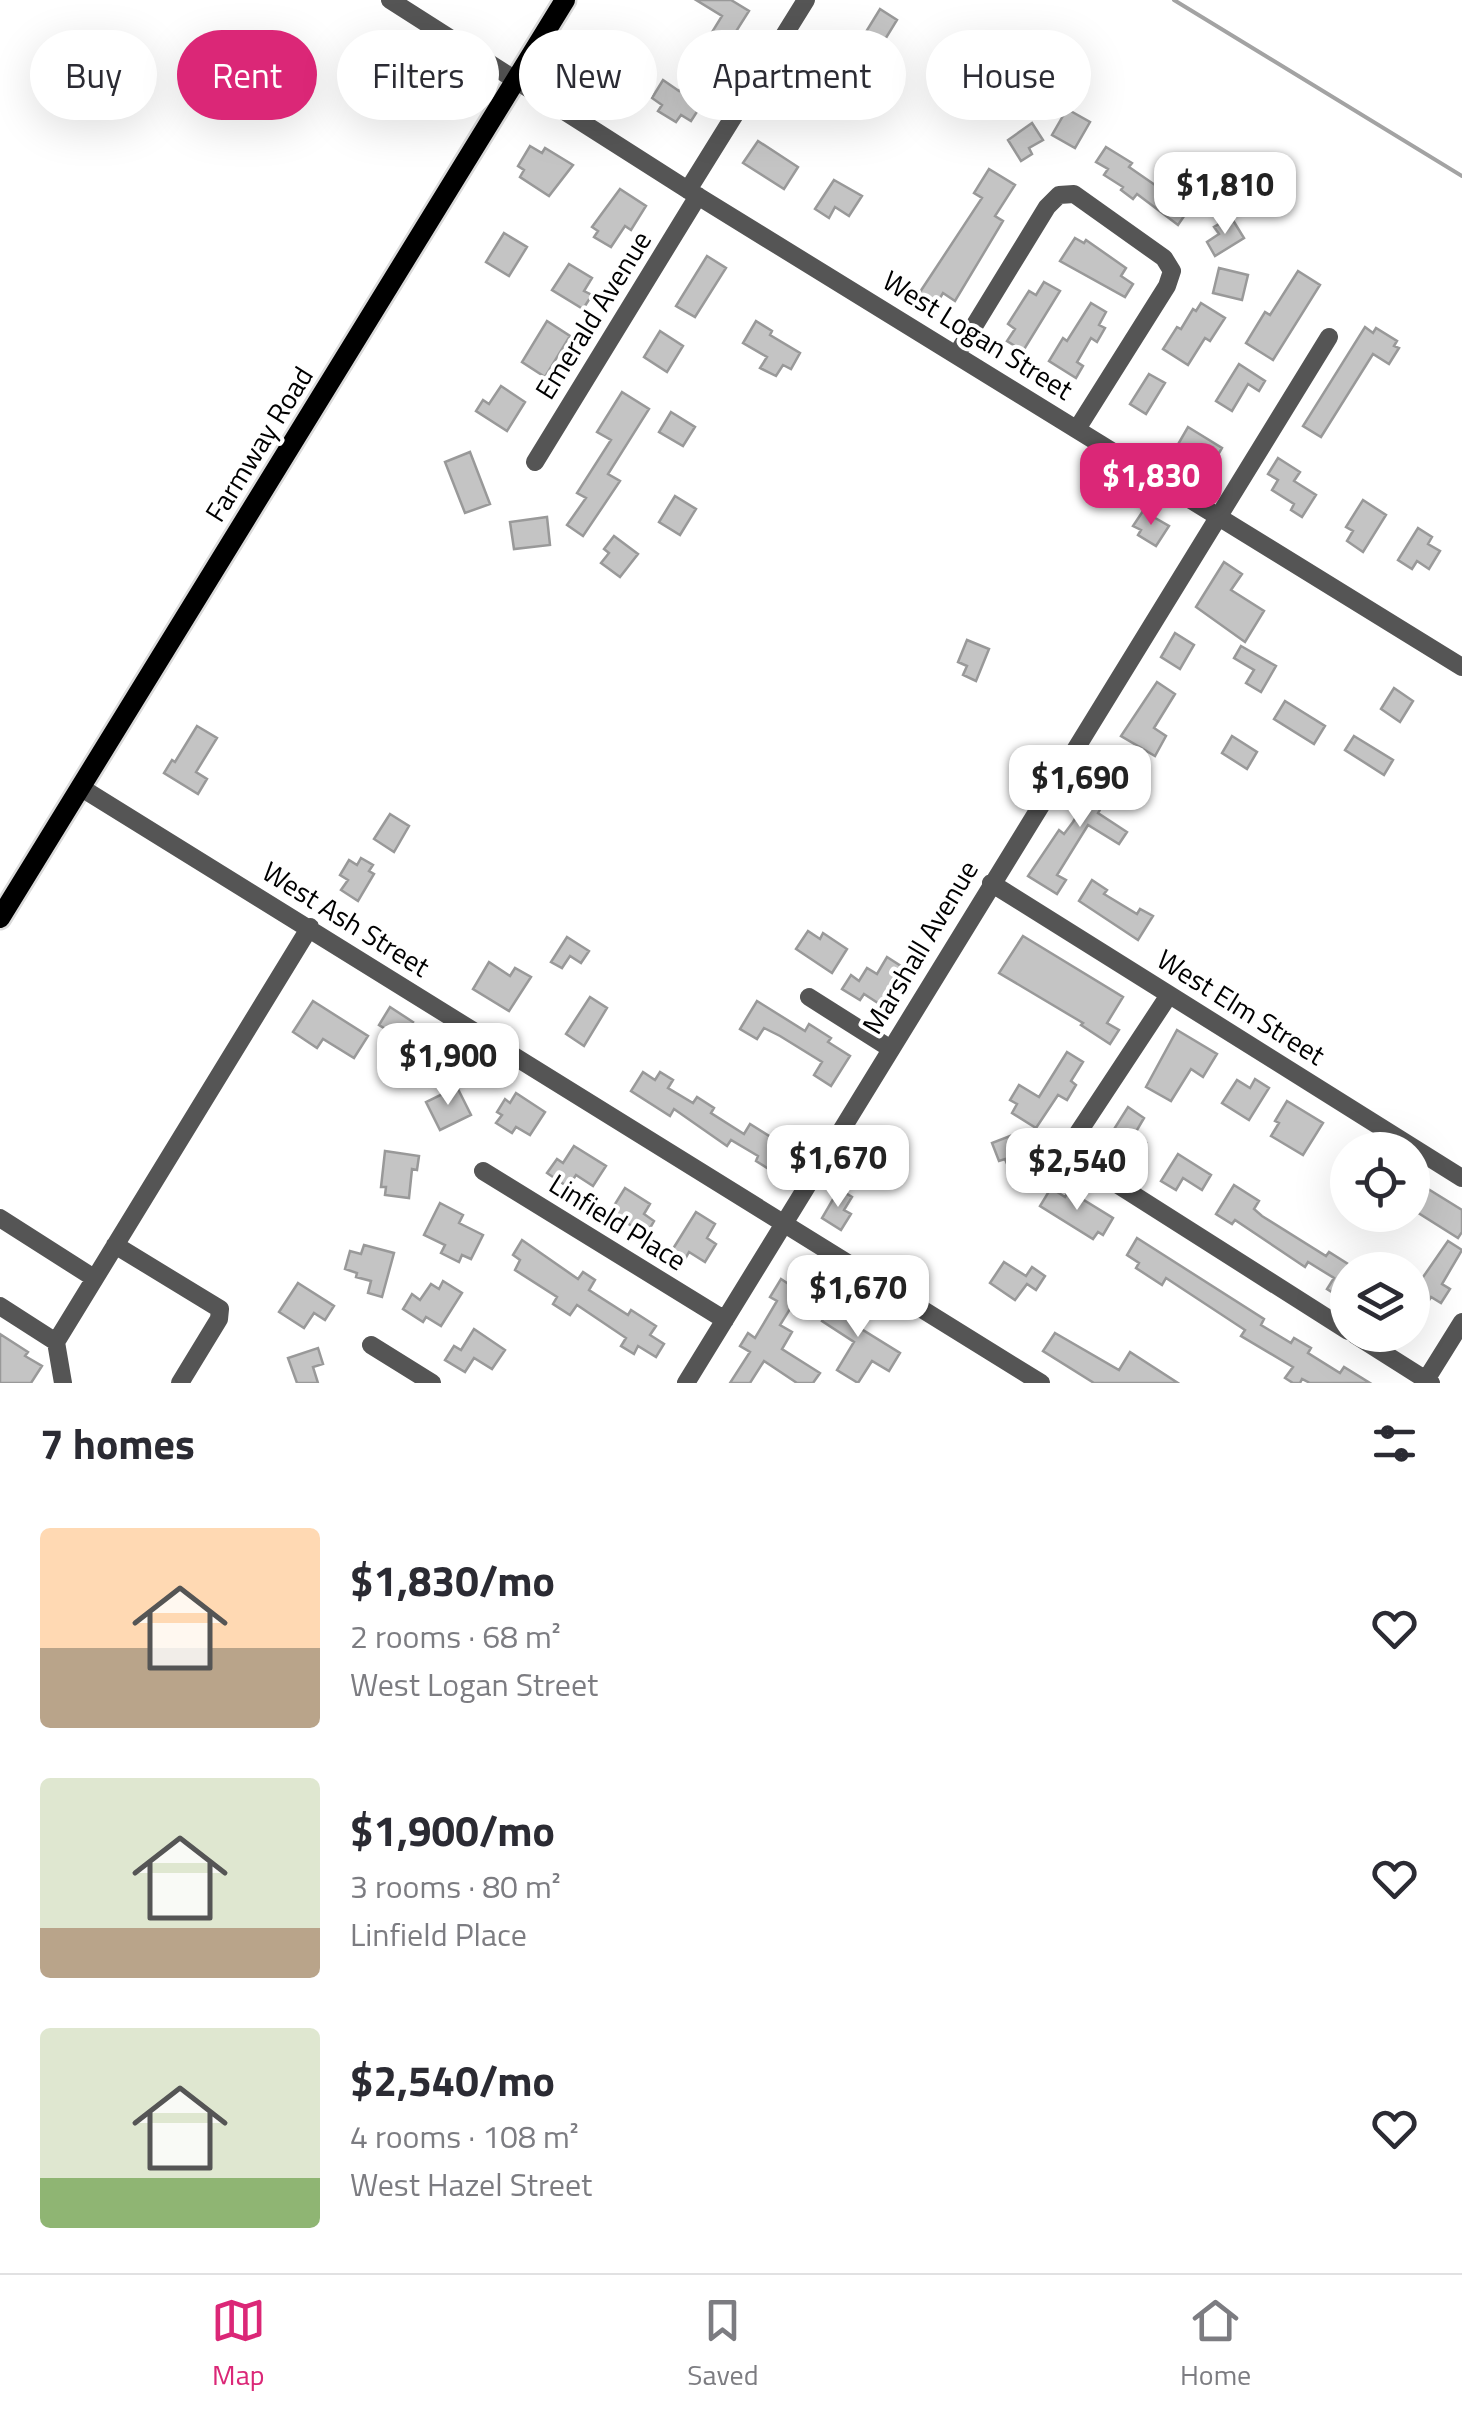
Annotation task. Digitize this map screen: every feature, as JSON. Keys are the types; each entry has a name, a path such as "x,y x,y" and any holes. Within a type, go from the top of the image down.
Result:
{"main road":[{"name":"Farmway Road","path":"0,918 565,0"}],"street":[{"name":"West Logan Street","path":"390,0 693,193 1462,666"},
{"name":"Emerald Avenue","path":"535,462 806,0"},
{"path":"957,354 1047,207 1059,195 1074,194 1164,258 1172,271 1078,429"},
{"name":"Marshall Avenue","path":"686,1383 1329,337"},
{"name":"West Ash Street","path":"80,787 1040,1383"},
{"name":"West Elm Street","path":"991,883 1462,1178"},
{"path":"63,1383 56,1342 310,927"},
{"path":"1169,995 1070,1149 1082,1162 1330,1319"},
{"path":"808,997 890,1048"},
{"name":"Linfield Place","path":"482,1170 725,1320"},
{"path":"0,1218 94,1278"},
{"path":"114,1245 220,1308 219,1319 180,1383"},
{"path":"0,1306 56,1342"},
{"path":"1380,1352 1427,1382 1462,1322"},
{"path":"372,1345 432,1383"}],"building":[{"path":"696,0 731,0 749,11 737,30 713,30 722,16"},
{"path":"880,9 897,20 891,30 867,30"},
{"path":"663,80 677,90 676,122 658,111 662,105 657,102 657,90"},
{"path":"1061,120 1090,122 1075,148 1052,135"},
{"path":"1032,123 1043,140 1029,148 1032,154 1021,161 1008,140"},
{"path":"758,141 798,167 784,189 743,163"},
{"path":"530,146 542,153 545,148 573,165 549,196 520,177 524,170 518,166"},
{"path":"1106,147 1168,194 1173,185 1195,200 1178,225 1137,194 1133,199 1104,175 1108,169 1096,162"},
{"path":"989,169 1015,185 995,216 1003,221 955,301 943,293 937,303 920,292 982,198 974,193"},
{"path":"834,180 862,196 849,216 835,207 829,218 815,209"},
{"path":"620,189 646,206 631,230 625,226 611,247 594,237 598,231 592,227"},
{"path":"1231,217 1244,238 1215,256 1207,242 1219,234 1214,227"},
{"path":"504,233 527,247 509,276 486,262"},
{"path":"1075,238 1084,243 1086,240 1126,268 1121,276 1133,284 1125,297 1060,261"},
{"path":"707,256 726,268 695,317 676,306"},
{"path":"569,264 592,278 584,291 592,295 583,309 552,290"},
{"path":"1219,268 1248,275 1242,300 1213,293"},
{"path":"1298,271 1320,285 1273,360 1246,343 1265,312 1270,315"},
{"path":"1044,282 1060,291 1023,351 1007,341 1015,329 1008,324 1029,291 1036,295"},
{"path":"1091,303 1106,312 1099,325 1105,328 1097,342 1091,338 1077,362 1083,366 1076,378 1049,361"},
{"path":"1201,303 1225,318 1210,341 1205,338 1188,365 1163,349 1177,327 1181,329"},
{"path":"547,321 570,336 545,377 522,362"},
{"path":"756,321 772,331 770,335 800,353 791,369 783,365 776,376 760,368 767,357 743,343"},
{"path":"1365,327 1373,333 1376,328 1397,341 1394,346 1399,348 1389,364 1373,354 1321,437 1303,426"},
{"path":"660,331 683,346 667,372 644,357"},
{"path":"1239,364 1265,381 1259,391 1248,384 1232,411 1216,401"},
{"path":"1149,374 1165,383 1146,414 1130,404"},
{"path":"501,386 525,402 507,431 476,411 483,400 489,404"},
{"path":"622,392 649,409 608,474 620,481 583,536 567,525 586,498 577,493 611,440 597,432"},
{"path":"671,412 695,427 683,446 659,432"},
{"path":"1188,427 1222,448 1211,467 1177,446"},
{"path":"470,452 490,504 465,513 445,462"},
{"path":"1278,458 1300,472 1294,481 1316,495 1302,517 1291,510 1294,504 1272,490 1278,480 1268,474"},
{"path":"675,496 696,509 680,535 659,522"},
{"path":"1363,500 1386,515 1363,552 1347,541 1353,531 1346,527"},
{"path":"1143,511 1169,526 1156,546 1138,535 1141,530 1133,526"},
{"path":"547,517 550,545 514,549 510,522"},
{"path":"1418,528 1432,537 1428,544 1440,551 1429,569 1417,561 1412,569 1398,560"},
{"path":"614,536 638,554 620,577 601,563 609,553 604,549"},
{"path":"1224,562 1242,574 1231,590 1264,611 1245,642 1196,607"},
{"path":"1175,633 1194,645 1180,669 1161,657"},
{"path":"967,640 989,649 976,681 963,675 967,666 958,662"},
{"path":"1241,646 1276,666 1261,692 1246,683 1254,670 1234,658"},
{"path":"1157,682 1175,694 1154,728 1166,736 1155,756 1121,736"},
{"path":"1394,688 1413,701 1400,722 1381,709"},
{"path":"1285,701 1325,726 1314,744 1274,719"},
{"path":"197,726 217,738 196,772 207,779 198,794 164,773"},
{"path":"1232,736 1257,752 1247,769 1222,753"},
{"path":"1354,736 1393,760 1384,775 1345,750"},
{"path":"1113,756 1127,765 1098,813 1127,832 1119,844 1088,825 1057,875 1066,880 1057,894 1028,876 1059,830 1064,834 1073,822"},
{"path":"390,814 409,826 394,852 374,839"},
{"path":"361,858 373,865 369,871 374,874 358,901 341,890 348,880 340,875 349,860 357,865"},
{"path":"1092,880 1107,890 1104,894 1137,914 1140,909 1153,916 1138,940 1079,901"},
{"path":"808,931 820,939 823,933 847,949 832,973 796,949"},
{"path":"1023,936 1123,997 1107,1023 1119,1030 1110,1044 1083,1023 999,973"},
{"path":"567,937 589,951 581,963 570,956 562,968 551,962"},
{"path":"887,957 904,968 881,1005 864,994 860,1000 842,989 851,975 859,981 867,968 877,974"},
{"path":"489,962 510,976 515,968 531,977 509,1011 473,989"},
{"path":"590,997 607,1008 584,1046 566,1034"},
{"path":"313,1001 368,1036 354,1058 323,1039 317,1048 293,1032"},
{"path":"757,1001 805,1031 809,1024 850,1056 831,1086 814,1075 822,1062 764,1028 757,1039 740,1029"},
{"path":"390,1007 413,1022 402,1039 379,1025"},
{"path":"1177,1030 1217,1054 1203,1077 1191,1069 1171,1101 1146,1087"},
{"path":"1067,1052 1083,1062 1071,1081 1076,1085 1067,1100 1058,1095 1036,1128 1012,1113 1017,1104 1010,1100 1019,1085 1039,1097"},
{"path":"643,1072 655,1080 660,1072 673,1080 668,1088 693,1103 697,1097 714,1108 711,1113 744,1134 750,1124 793,1151 778,1175 756,1161 758,1156 731,1140 727,1146 674,1109 670,1116 631,1091"},
{"path":"1255,1079 1269,1088 1249,1120 1222,1103 1237,1080 1250,1088"},
{"path":"457,1087 471,1115 440,1130 426,1102"},
{"path":"516,1093 545,1112 530,1135 516,1127 512,1133 496,1123 505,1099 510,1103"},
{"path":"1287,1101 1323,1123 1303,1155 1271,1136"},
{"path":"1128,1107 1144,1118 1134,1135 1146,1143 1134,1163 1104,1145"},
{"path":"1015,1134 1025,1158 1032,1156 1040,1176 1016,1185 1005,1159 999,1161 992,1143"},
{"path":"574,1146 606,1166 593,1186 576,1175 568,1187 547,1173 557,1159 563,1163"},
{"path":"385,1151 419,1156 417,1170 412,1169 409,1198 385,1195 386,1187 381,1187"},
{"path":"1178,1154 1211,1175 1202,1190 1183,1178 1176,1190 1161,1181"},
{"path":"1234,1185 1259,1201 1254,1209 1262,1216 1326,1256 1330,1253 1330,1276 1308,1262 1305,1267 1235,1220 1232,1224 1216,1214"},
{"path":"625,1188 650,1204 644,1214 654,1221 646,1235 610,1212"},
{"path":"1051,1188 1065,1197 1069,1191 1113,1218 1103,1235 1098,1232 1093,1239 1040,1206"},
{"path":"839,1189 852,1197 844,1210 851,1214 841,1230 822,1218"},
{"path":"1430,1190 1462,1210 1462,1232 1458,1238 1430,1220"},
{"path":"440,1203 463,1215 459,1223 483,1235 471,1259 462,1255 459,1262 441,1253 445,1245 424,1235"},
{"path":"696,1212 715,1224 707,1238 716,1244 705,1262 689,1252 684,1261 671,1252"},
{"path":"1137,1238 1264,1319 1261,1325 1291,1343 1294,1338 1311,1348 1308,1353 1340,1373 1344,1367 1370,1383 1310,1383 1302,1379 1293,1383 1285,1378 1293,1367 1241,1336 1245,1330 1166,1278 1162,1285 1136,1268 1139,1263 1127,1255"},
{"path":"522,1240 578,1279 583,1272 595,1280 589,1290 628,1315 631,1310 656,1326 650,1335 664,1344 656,1357 638,1346 634,1354 621,1346 626,1338 577,1305 570,1315 553,1304 557,1297 515,1270 520,1260 513,1255"},
{"path":"1448,1241 1462,1250 1442,1284 1450,1289 1441,1303 1430,1299 1430,1267"},
{"path":"364,1245 394,1253 382,1297 368,1293 371,1281 345,1269 350,1251 361,1254"},
{"path":"1004,1262 1026,1276 1032,1267 1045,1276 1036,1290 1027,1284 1015,1300 990,1283"},
{"path":"798,1272 815,1282 799,1308 793,1304 780,1325 792,1332 782,1349 820,1373 813,1383 797,1383 764,1361 750,1383 730,1383 750,1352 740,1346 748,1333 755,1338 777,1301 770,1297 781,1279 790,1285"},
{"path":"443,1281 462,1293 441,1326 426,1317 423,1322 403,1309 412,1294 420,1300 431,1284 439,1289"},
{"path":"298,1283 334,1306 325,1320 314,1313 304,1328 279,1312"},
{"path":"841,1290 854,1298 850,1305 863,1313 855,1325 900,1353 889,1371 872,1361 858,1383 837,1370 854,1342 822,1321"},
{"path":"474,1329 505,1350 492,1369 474,1358 465,1372 445,1360 454,1346 461,1350"},
{"path":"1055,1333 1119,1370 1130,1352 1178,1383 1094,1383 1043,1351"},
{"path":"0,1334 42,1366 31,1383 0,1383"},
{"path":"318,1348 323,1364 313,1367 318,1383 297,1383 288,1358"}],"waterway":[{"path":"1174,0 1462,176"}]}
